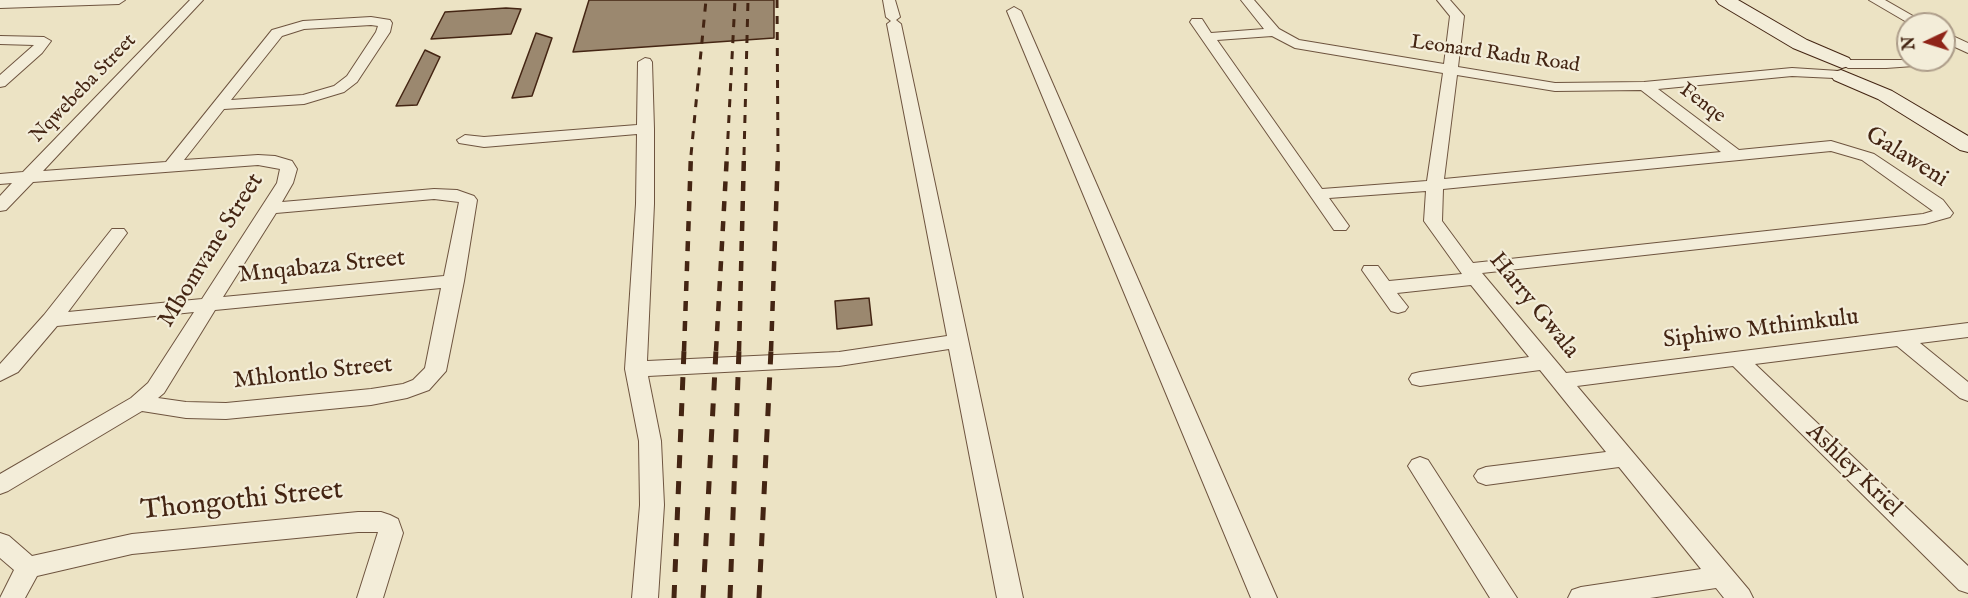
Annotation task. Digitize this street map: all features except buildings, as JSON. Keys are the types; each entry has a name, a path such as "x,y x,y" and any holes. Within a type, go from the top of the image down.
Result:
{"street":[{"path":"0,4 119,0"},
{"name":"Nqwebeba Street","path":"0,206 197,0"},
{"path":"889,0 1010,598"},
{"name":"Leonard Radu Road","path":"1247,0 1274,32 1288,42 1555,87 1644,86 1896,63"},
{"name":"Harry Gwala","path":"1443,0 1457,16 1435,185 1433,221 1545,362 1740,598"},
{"path":"1725,0 1968,145"},
{"path":"1875,0 1898,12"},
{"path":"1011,5 1264,598"},
{"path":"171,166 219,105 271,39 283,30 303,24 370,21 385,23 383,32 352,79 339,89 304,99 219,105"},
{"path":"1197,22 1340,226"},
{"path":"1209,37 1274,32"},
{"path":"0,40 44,41 0,83"},
{"path":"645,62 645,204 636,369 651,441 652,505 645,598"},
{"name":"Fenqe","path":"1644,86 1735,155"},
{"path":"465,140 484,142 646,129"},
{"name":"Galaweni","path":"1318,194 1435,185 1823,146 1850,150 1868,157 1937,204 1944,213 1924,219 1473,273"},
{"name":"Mbomvane Street","path":"0,179 258,160 275,161 286,165 288,175 270,208 165,376 139,403 0,485"},
{"name":"Mhlontlo Street","path":"139,403 205,411 245,410 391,394 421,385 429,379 438,363 469,207 468,200 464,196 434,194 270,208"},
{"path":"0,374 11,367 51,320 118,233"},
{"path":"1371,270 1398,307"},
{"path":"1384,288 1473,273"},
{"name":"Mnqabaza Street","path":"51,320 454,281"},
{"name":"Siphiwo Mthimkulu","path":"1561,381 1968,330"},
{"path":"1901,338 1968,393"},
{"path":"636,369 839,359 959,341"},
{"name":"Ashley Kriel","path":"1738,359 1968,582"},
{"path":"1420,379 1545,362"},
{"path":"1486,476 1625,458"},
{"path":"1420,466 1504,598"},
{"name":"Thongothi Street","path":"28,568 54,560 132,544 346,523 381,522 389,526 391,533 370,598"},
{"path":"0,543 28,568 12,598"},
{"path":"1581,598 1722,576"}],"railway":[{"path":"691,155 706,0"},
{"path":"727,155 735,0"},
{"path":"744,155 748,0"},
{"path":"777,0 778,154"},
{"path":"684,351 691,154"},
{"path":"716,351 727,154"},
{"path":"739,351 744,154"},
{"path":"771,351 778,154"},
{"path":"674,598 684,350"},
{"path":"703,598 716,350"},
{"path":"730,598 739,350"},
{"path":"759,598 771,350"}]}
